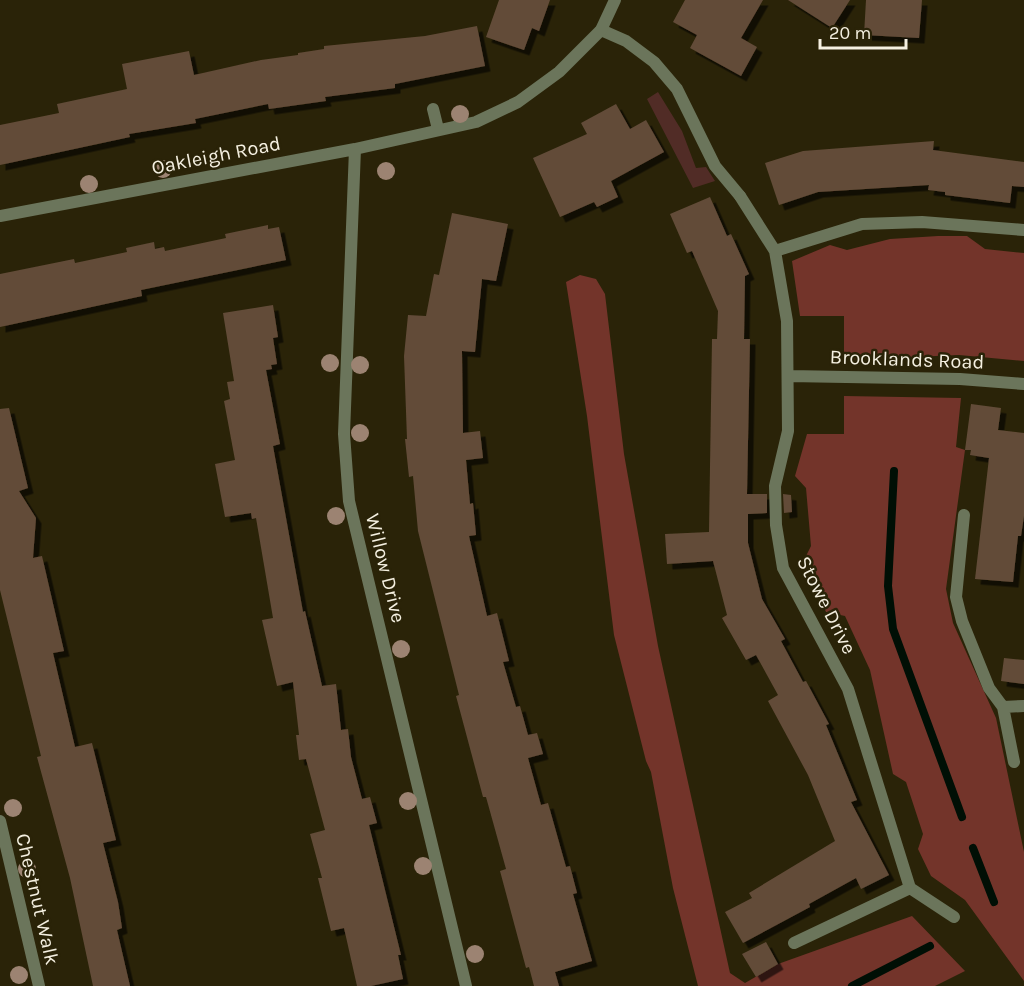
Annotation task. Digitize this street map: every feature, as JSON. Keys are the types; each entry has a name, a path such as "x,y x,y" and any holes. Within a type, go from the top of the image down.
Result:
{"street":[{"name":"Oakleigh Road","path":"0,216 355,149 476,122 518,102 560,72 601,30 615,0"},
{"name":"Stowe Drive","path":"601,30 626,41 654,62 677,89 715,166 740,196 775,251 787,321 789,376 788,431 776,486 776,525 783,568 848,689 910,888"},
{"path":"433,109 438,129"},
{"name":"Willow Drive","path":"355,149 344,434 349,501 466,986"},
{"path":"775,251 862,224 922,222 1024,230"},
{"name":"Brooklands Road","path":"789,376 960,379 1024,384"},
{"path":"964,515 956,597 962,621 989,688 1003,707 1014,762"},
{"path":"1003,707 1024,706"},
{"name":"Chestnut Walk","path":"0,820 39,986"},
{"path":"794,943 910,888 954,917"}],"shaded area":[{"path":"658,92 682,131 696,168 706,167 715,181 693,188 647,99"},
{"path":"967,236 985,249 1024,253 1024,361 959,355 844,360 844,316 800,316 792,261 830,245 847,250 890,239"},
{"path":"580,275 596,279 605,294 624,454 658,646 730,973 745,983 778,964 912,916 965,971 935,986 698,986 673,888 651,772 646,761 614,635 587,416 566,282"},
{"path":"844,396 961,398 956,447 965,450 946,589 953,623 996,718 1024,852 1024,981 965,900 931,876 918,849 923,834 906,782 893,774 870,670 845,616 826,612 804,560 811,546 806,488 795,476 807,434 844,434"}],"building":[{"path":"499,0 550,0 539,31 532,28 524,50 486,37"},
{"path":"685,0 763,0 741,38 757,47 741,76 690,48 697,35 673,22"},
{"path":"788,0 850,0 832,28"},
{"path":"866,0 922,0 919,38 864,35"},
{"path":"477,26 485,66 395,84 395,88 325,97 326,101 269,109 268,104 195,119 196,123 129,134 130,137 0,165 0,125 59,113 57,104 127,89 122,64 189,51 194,75 261,60 298,55 298,53 324,49 324,46 425,36"},
{"path":"616,104 630,129 646,120 664,152 611,181 618,197 597,207 594,202 560,217 533,158 587,134 581,123"},
{"path":"934,141 933,150 1024,162 1024,187 1012,186 1010,203 945,195 945,192 928,190 929,185 818,192 779,205 765,163 803,151"},
{"path":"710,197 727,236 731,234 749,274 745,276 744,339 750,339 747,494 767,494 767,513 748,514 748,543 762,599 785,639 781,641 829,724 826,725 857,800 851,802 889,875 861,889 856,878 809,904 810,907 743,943 725,912 752,898 749,893 835,841 808,775 768,701 778,695 756,655 746,660 722,618 727,615 713,561 667,564 665,534 709,532 712,339 717,339 718,311 692,251 687,253 670,214"},
{"path":"452,213 508,224 496,281 482,279 475,352 462,351 463,433 480,431 483,458 466,460 470,504 473,503 476,535 469,536 487,616 497,613 509,661 503,662 516,707 520,706 528,735 537,733 543,754 528,758 541,805 548,803 566,867 570,866 577,893 573,894 592,961 555,972 559,986 534,986 529,967 526,968 500,871 506,869 486,797 483,797 456,696 459,695 418,531 413,476 409,477 405,439 407,439 404,356 408,315 426,316 434,274 439,275"},
{"path":"268,225 268,229 279,227 286,260 141,290 142,296 0,327 0,274 74,259 75,263 127,252 126,248 154,242 155,249 164,247 165,251 226,238 225,234"},
{"path":"273,305 278,337 273,338 277,364 271,365 272,369 266,370 280,444 273,446 303,612 305,611 322,686 336,684 341,730 348,729 351,757 362,799 370,797 377,823 369,825 401,955 398,955 403,979 371,986 357,986 344,928 331,931 318,878 322,878 310,834 325,830 306,759 299,760 296,735 299,735 293,682 277,686 262,620 273,618 256,518 252,519 251,513 225,517 215,464 235,460 224,401 230,399 227,382 234,381 223,313"},
{"path":"971,404 1001,408 998,430 1024,433 1024,516 1021,536 1018,536 1013,582 975,579 989,458 970,455 971,450 965,450"},
{"path":"9,408 28,488 19,491 36,518 33,558 42,556 64,651 53,653 75,747 92,743 116,840 103,843 118,902 122,928 117,930 130,986 93,986 70,878 37,757 41,756 0,590 0,409"},
{"path":"783,494 791,495 792,512 784,513"},
{"path":"1004,658 1024,660 1024,684 1001,681"},
{"path":"766,942 778,964 756,977 742,954"}],"waterway":[{"path":"894,471 888,586 893,629 962,817"},
{"path":"973,848 994,902"},
{"path":"852,986 930,946"}]}
